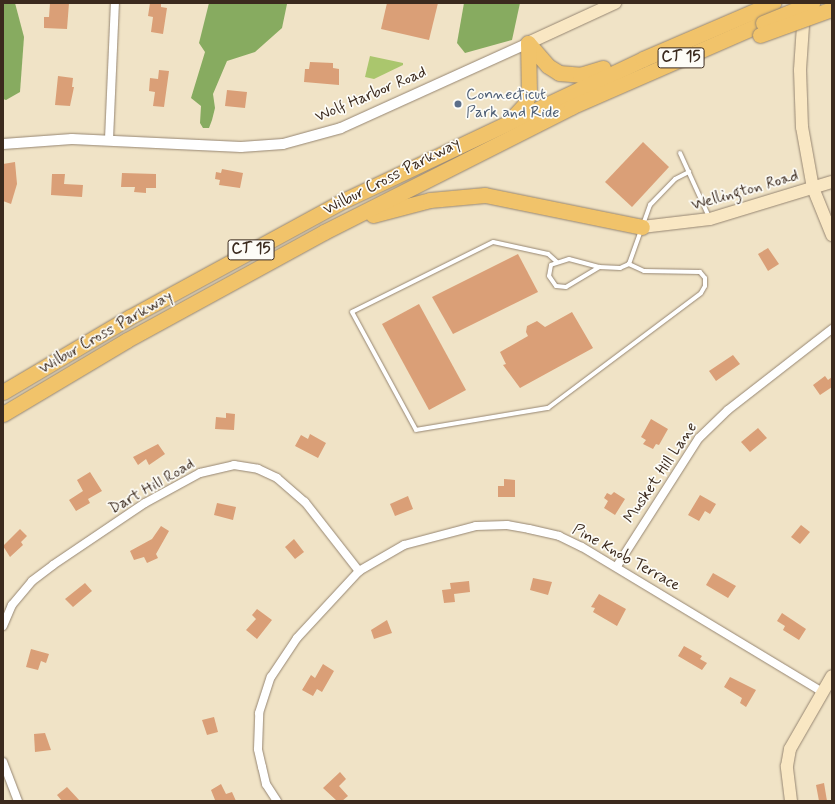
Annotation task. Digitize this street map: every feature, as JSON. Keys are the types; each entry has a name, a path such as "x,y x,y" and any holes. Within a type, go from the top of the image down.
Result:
{"highway":[{"name":"Wilbur Cross Parkway","path":"3,414 127,340 324,232 600,94 762,29 812,3"},
{"name":"Wilbur Cross Parkway","path":"3,392 130,317 275,238 507,122 643,59 769,5"},
{"path":"762,29 832,9"},
{"path":"528,42 548,66 566,75 589,73 618,62 643,59"},
{"path":"507,122 528,99 528,42"},
{"path":"324,232 392,209 473,195 496,196 642,227"}],"main road":[{"name":"Wolf Harbor Road","path":"528,42 615,3"},
{"path":"805,3 800,99 813,188 832,235"},
{"name":"Wellington Road","path":"642,227 710,219 832,182"},
{"path":"791,801 787,766 790,749 832,676"}],"street":[{"path":"109,139 114,3"},
{"name":"Wolf Harbor Road","path":"3,144 34,140 109,139 241,146 274,146 341,128 375,114 528,42"},
{"name":"Musket Hill Lane","path":"617,566 699,438 728,410 832,329"},
{"name":"Dart Hill Road","path":"3,626 12,605 32,581 53,565 145,503 200,473 234,465 258,469 277,478 305,502 359,571"},
{"name":"Pine Knob Terrace","path":"277,801 266,784 258,749 259,713 263,694 271,677 297,638 359,571 404,545 476,526 507,525 559,536 617,566 822,692"},
{"path":"3,762 18,801"}],"lane":[{"path":"680,153 710,219"},
{"path":"599,267 561,288 556,286 550,276 551,265 569,259 599,267 620,268 629,264 634,256 642,227 650,206 675,179 689,172"},
{"path":"557,262 548,254 493,242 352,312 416,430 548,408 701,293 705,286 705,278 700,272 644,271 629,264"}],"green space":[{"path":"3,3 15,3 24,37 20,92 6,100 3,99"},
{"path":"209,3 287,4 282,28 255,52 227,61 213,94 215,108 212,120 209,128 203,128 200,123 201,106 191,98 205,52 199,43"},
{"path":"464,3 520,3 512,40 465,53 457,43"},
{"path":"370,56 403,63 403,65 374,79 365,77"}],"building":[{"path":"50,3 69,3 67,29 44,28 44,17 49,17"},
{"path":"150,3 161,3 161,7 167,8 163,34 151,32 153,17 148,16"},
{"path":"387,3 438,3 429,40 381,29"},
{"path":"310,62 333,63 333,68 339,69 339,85 304,82 305,69 309,69"},
{"path":"159,70 169,71 164,107 153,106 155,92 149,91 150,78 158,79"},
{"path":"58,76 73,78 72,87 74,87 70,106 55,105"},
{"path":"227,90 247,92 245,108 225,106"},
{"path":"643,142 669,167 632,207 605,182"},
{"path":"15,162 17,184 11,204 3,201 3,164"},
{"path":"222,169 243,173 240,188 219,185 220,180 215,179 216,172 221,173"},
{"path":"122,173 156,174 156,188 146,188 146,193 134,192 135,187 121,187"},
{"path":"52,174 65,174 64,184 83,185 82,197 51,195"},
{"path":"768,248 779,264 768,271 758,254"},
{"path":"518,254 538,292 453,334 432,297"},
{"path":"419,304 466,390 429,410 382,324"},
{"path":"572,312 593,348 520,388 503,365 506,364 500,352 528,336 526,332 527,326 537,321 545,327"},
{"path":"733,355 740,364 716,381 709,371"},
{"path":"825,376 828,380 832,377 832,387 820,395 813,385"},
{"path":"226,413 235,414 234,430 215,429 216,417 226,418"},
{"path":"651,419 668,429 659,445 656,444 653,449 643,444 646,440 641,437"},
{"path":"758,428 767,438 750,452 741,442"},
{"path":"310,434 326,443 318,458 295,446 301,435 308,439"},
{"path":"158,444 165,454 149,465 146,459 138,465 133,457"},
{"path":"90,472 102,491 88,499 90,503 76,511 69,500 83,491 77,480"},
{"path":"504,479 515,480 515,497 498,497 498,486 504,486"},
{"path":"614,492 625,499 615,515 604,508 608,501 604,498 607,493 611,495"},
{"path":"700,495 716,504 710,514 705,511 699,521 688,515"},
{"path":"408,496 413,509 395,516 390,504"},
{"path":"217,503 236,507 233,520 214,515"},
{"path":"801,525 810,532 800,544 791,537"},
{"path":"161,526 169,531 156,554 158,558 147,563 144,557 134,560 130,551 152,539"},
{"path":"20,529 27,536 21,542 23,545 10,557 3,546"},
{"path":"294,539 304,552 295,559 285,547"},
{"path":"713,573 736,586 728,598 706,585"},
{"path":"533,578 552,582 548,595 530,590"},
{"path":"469,581 470,592 454,594 455,602 444,603 442,590 451,589 450,583"},
{"path":"85,583 92,591 73,607 65,599"},
{"path":"599,594 626,609 617,626 593,612 595,608 591,607"},
{"path":"257,609 272,620 257,639 246,630 256,619 252,615"},
{"path":"782,613 806,629 799,640 783,630 785,626 777,621"},
{"path":"387,620 392,633 374,639 371,630"},
{"path":"684,646 702,656 700,659 707,663 702,670 678,656"},
{"path":"31,649 49,654 46,663 41,661 38,670 26,667"},
{"path":"323,664 334,671 322,692 317,689 313,696 302,690 311,675 315,678"},
{"path":"730,677 756,690 746,707 740,703 742,698 724,687"},
{"path":"214,717 218,732 207,735 202,720"},
{"path":"45,733 51,750 35,752 34,734"},
{"path":"340,772 346,779 339,786 348,796 342,801 337,801 323,788"},
{"path":"824,783 827,801 819,801 816,785"},
{"path":"221,784 226,794 232,792 236,801 213,801 215,800 211,790"},
{"path":"67,787 80,801 62,801 57,795"}],"place":[{"name":"Connecticut Park and Ride","path":"458,104"}]}
